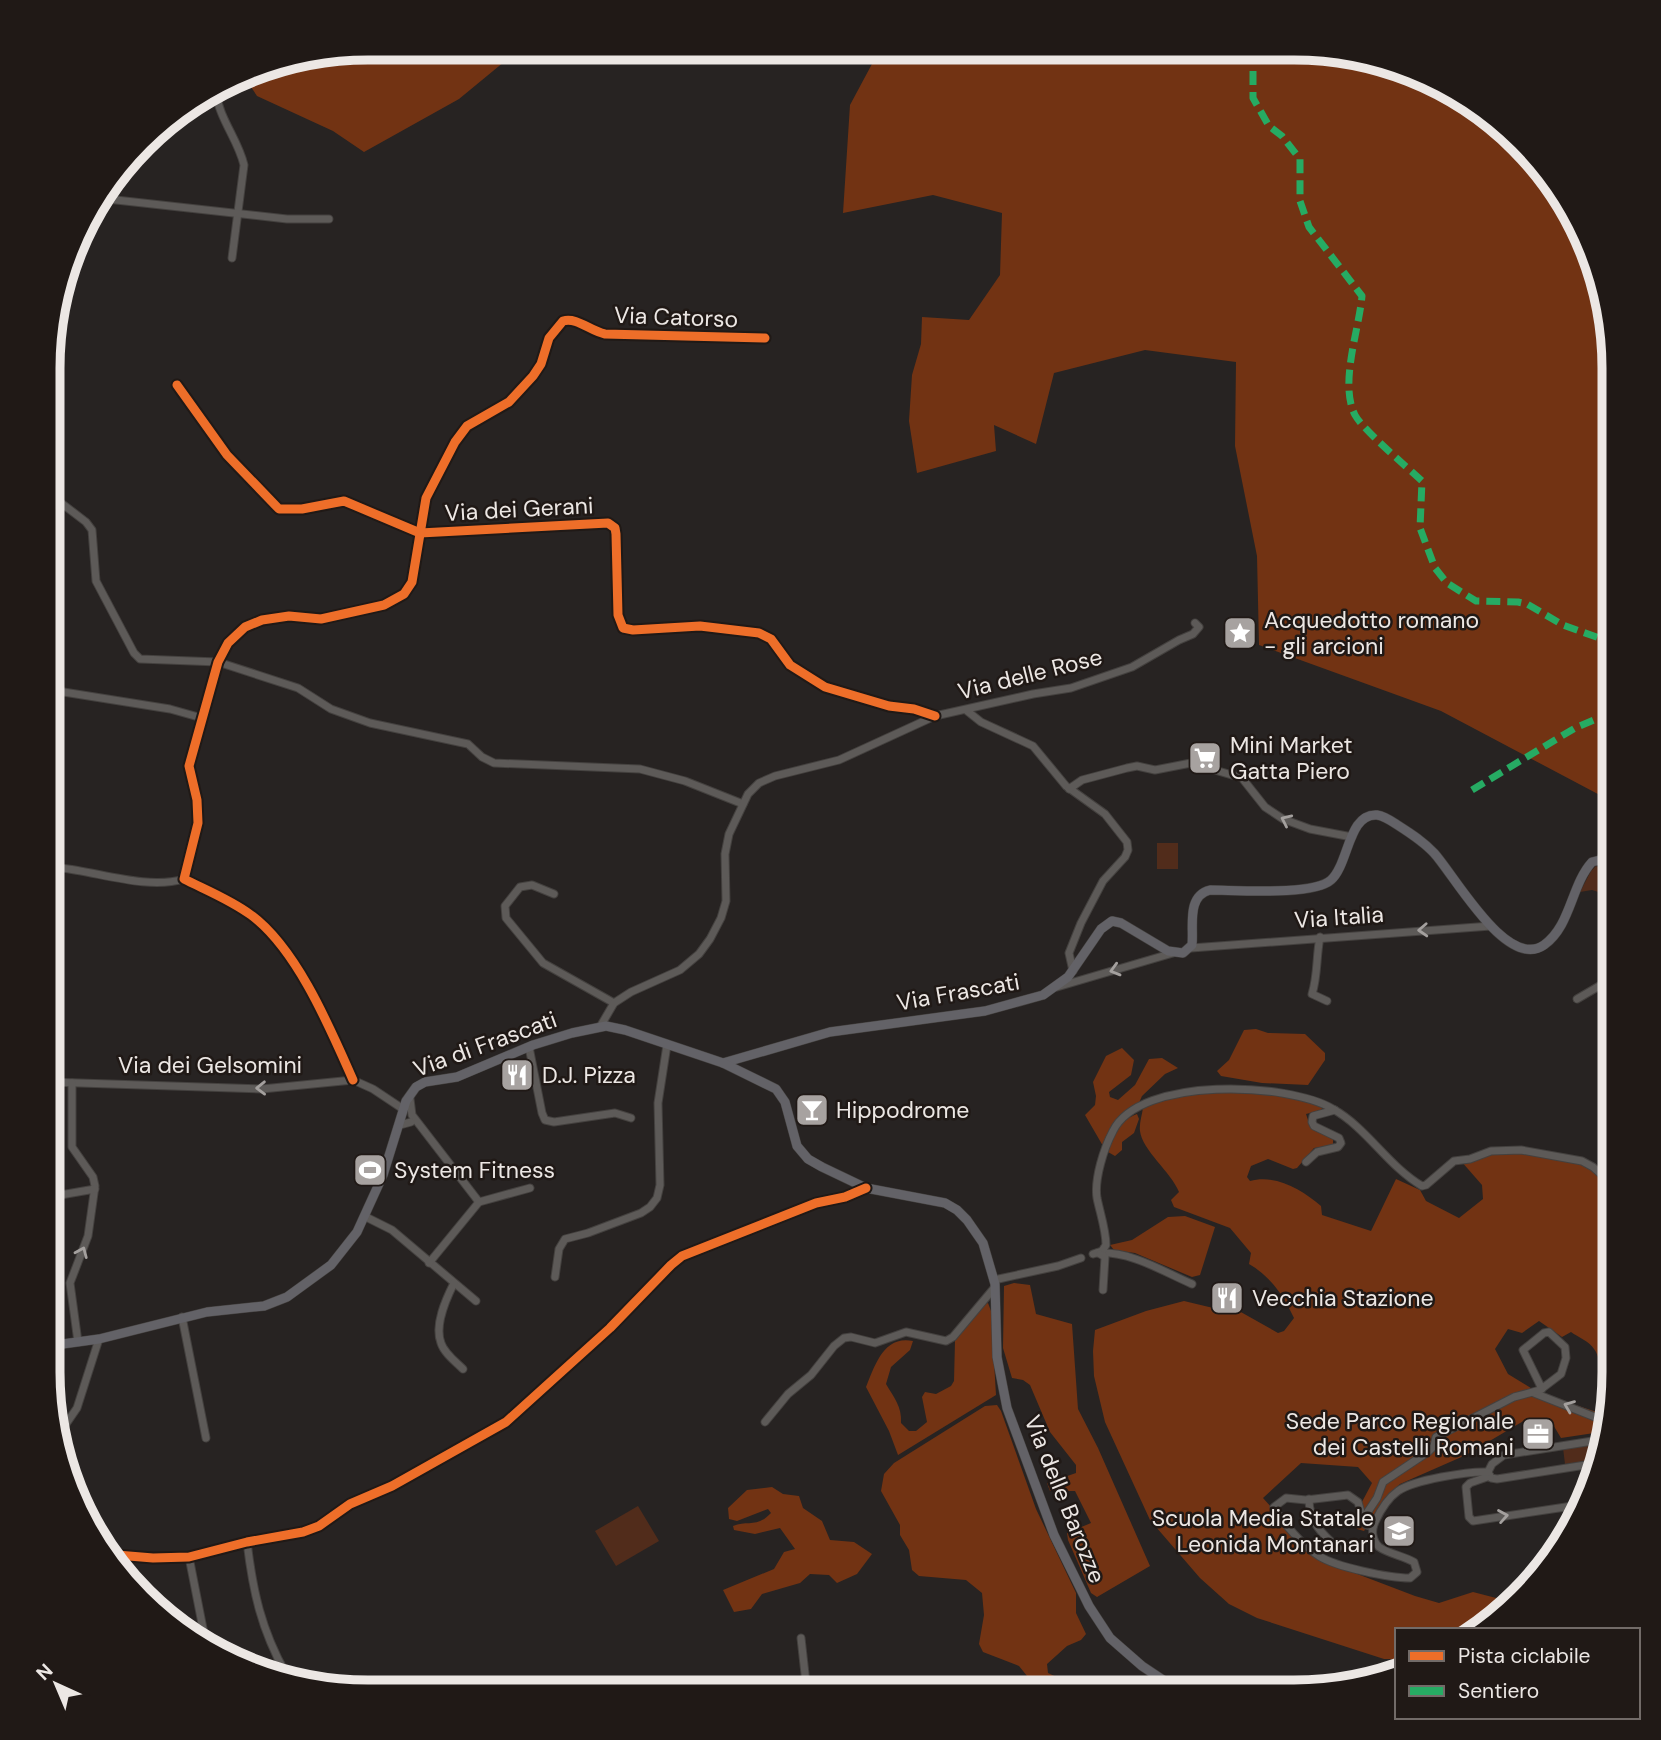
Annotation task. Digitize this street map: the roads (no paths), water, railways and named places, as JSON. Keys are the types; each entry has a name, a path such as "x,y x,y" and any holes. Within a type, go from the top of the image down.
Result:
{"main road":[{"path":"1173,953 1183,953 1191,948 1194,907 1203,892 1303,890 1320,887 1338,872 1359,822 1374,815 1384,817 1414,835 1437,856 1500,936 1514,946 1525,949 1542,947 1558,931 1589,865 1600,860"},
{"name":"Via Frascati","path":"723,1063 830,1032 985,1011 1035,998 1057,987 1073,971 1101,929 1112,921 1121,923 1173,953"},
{"name":"Via di Frascati","path":"406,1105 423,1083 457,1077 528,1047 600,1027 625,1030 723,1063"},
{"name":"Via delle Barozze","path":"723,1063 780,1093 786,1105 793,1139 805,1156 866,1188 933,1200 954,1208 971,1224 983,1243 995,1283 996,1345 1001,1383 1015,1431 1054,1535 1102,1628 1130,1656 1164,1680"},
{"path":"60,1344 99,1339 182,1317 261,1307 285,1299 338,1258 366,1217 406,1105"}],"street":[{"path":"218,99 223,120 242,154 244,165 232,258"},
{"path":"110,199 287,219 329,219"},
{"name":"Via Catorso","path":"420,533 427,496 456,440 467,426 509,402 533,376 541,364 549,338 563,321 574,320 605,334 765,338"},
{"name":"Via dei Gerani","path":"177,385 227,455 277,508 288,510 344,501 420,533 608,523 615,528 617,534 618,615 623,628 644,630 700,626 759,633 771,639 790,665 825,687 935,716"},
{"path":"60,502 92,530 96,581 136,656 143,660 218,662 298,688 331,709 370,723 466,743 494,763 636,768 685,781 743,804"},
{"path":"184,879 198,823 196,796 189,766 218,662 231,640 255,622 282,616 323,619 375,607 400,597 412,585 420,533"},
{"name":"Via delle Rose","path":"614,1003 631,992 680,970 699,954 710,939 726,901 727,839 743,804 760,782 835,761 935,716 1071,688 1132,667 1193,634 1199,627 1195,623"},
{"path":"60,691 167,709 202,718"},
{"path":"966,710 983,722 1030,743 1069,789 1108,816 1124,836 1128,848 1124,858 1103,881 1086,912 1069,953 1073,971"},
{"path":"1069,789 1082,780 1127,768 1139,766 1155,770 1191,763 1240,777 1263,806 1280,817 1310,829 1352,837"},
{"path":"1600,860 1602,856"},
{"path":"60,869 127,879 168,882 184,879 246,911 274,937 311,994 353,1080 406,1105 479,1202"},
{"path":"555,894 532,885 520,887 504,907 506,918 543,963 614,1003 600,1027"},
{"name":"Via Italia","path":"1191,948 1491,926"},
{"path":"1320,937 1316,957 1317,979 1312,994 1327,1001"},
{"path":"1057,987 1173,953"},
{"path":"1577,999 1602,984"},
{"path":"555,1277 559,1249 565,1239 641,1213 657,1198 660,1185 658,1103 667,1045"},
{"path":"528,1047 545,1120 554,1122 615,1113 631,1118"},
{"name":"Via dei Gelsomini","path":"60,1082 262,1089 353,1080"},
{"path":"72,1083 72,1147 95,1185 88,1236 70,1283 78,1342"},
{"path":"1097,1254 1106,1244 1097,1195 1098,1176 1115,1127 1137,1109 1166,1097 1206,1090 1235,1088 1296,1096 1322,1103 1335,1110 1422,1186 1454,1161 1472,1159 1493,1150 1532,1150 1580,1160 1602,1175"},
{"path":"406,1105 411,1122"},
{"path":"1306,1162 1317,1152 1340,1146 1339,1138 1314,1126 1312,1122 1313,1116 1335,1110"},
{"path":"400,1125 411,1122 420,1126"},
{"path":"60,1194 95,1185"},
{"path":"429,1263 479,1202 530,1188"},
{"path":"120,1556 189,1558 319,1526 350,1504 392,1486 503,1424 610,1328 671,1265 687,1253 819,1202 845,1197 866,1188"},
{"path":"366,1217 393,1230 476,1301"},
{"path":"1097,1254 1134,1258 1192,1284"},
{"path":"1097,1254 1105,1257 1103,1290"},
{"path":"765,1422 788,1394 811,1375 842,1339 851,1337 875,1343 909,1332 946,1341 953,1337 995,1283 1081,1258"},
{"path":"454,1283 443,1309 440,1339 443,1348 463,1369"},
{"path":"182,1317 206,1438"},
{"path":"1363,1519 1377,1498 1383,1482 1433,1448 1436,1437 1508,1399 1545,1387 1562,1372 1566,1358 1565,1347 1549,1332 1523,1350 1545,1387"},
{"path":"63,1422 79,1404 99,1339"},
{"path":"1533,1392 1598,1418"},
{"path":"1571,1506 1473,1521 1469,1515 1466,1487 1489,1474 1492,1464 1504,1455 1594,1441"},
{"path":"1373,1527 1366,1525 1358,1502 1351,1496 1286,1498 1274,1508 1320,1556 1368,1573 1408,1578 1414,1576 1417,1569 1415,1562 1379,1546 1373,1537 1373,1527 1389,1500 1405,1487 1468,1472 1489,1474 1497,1479 1587,1465"},
{"path":"1309,1499 1309,1514 1321,1534 1338,1548"},
{"path":"247,1542 258,1611 283,1669"},
{"path":"189,1558 204,1633"},
{"path":"801,1638 806,1680"}],"place":[{"name":"Acquedotto romano - gli arcioni","path":"1240,633"},
{"name":"Mini Market Gatta Piero","path":"1205,758"},
{"name":"D.J. Pizza","path":"517,1075"},
{"name":"Hippodrome","path":"812,1110"},
{"name":"System Fitness","path":"370,1170"},
{"name":"Vecchia Stazione","path":"1227,1298"},
{"name":"Sede Parco Regionale dei Castelli Romani","path":"1538,1434"},
{"name":"Scuola Media Statale Leonida Montanari","path":"1399,1531"}]}
